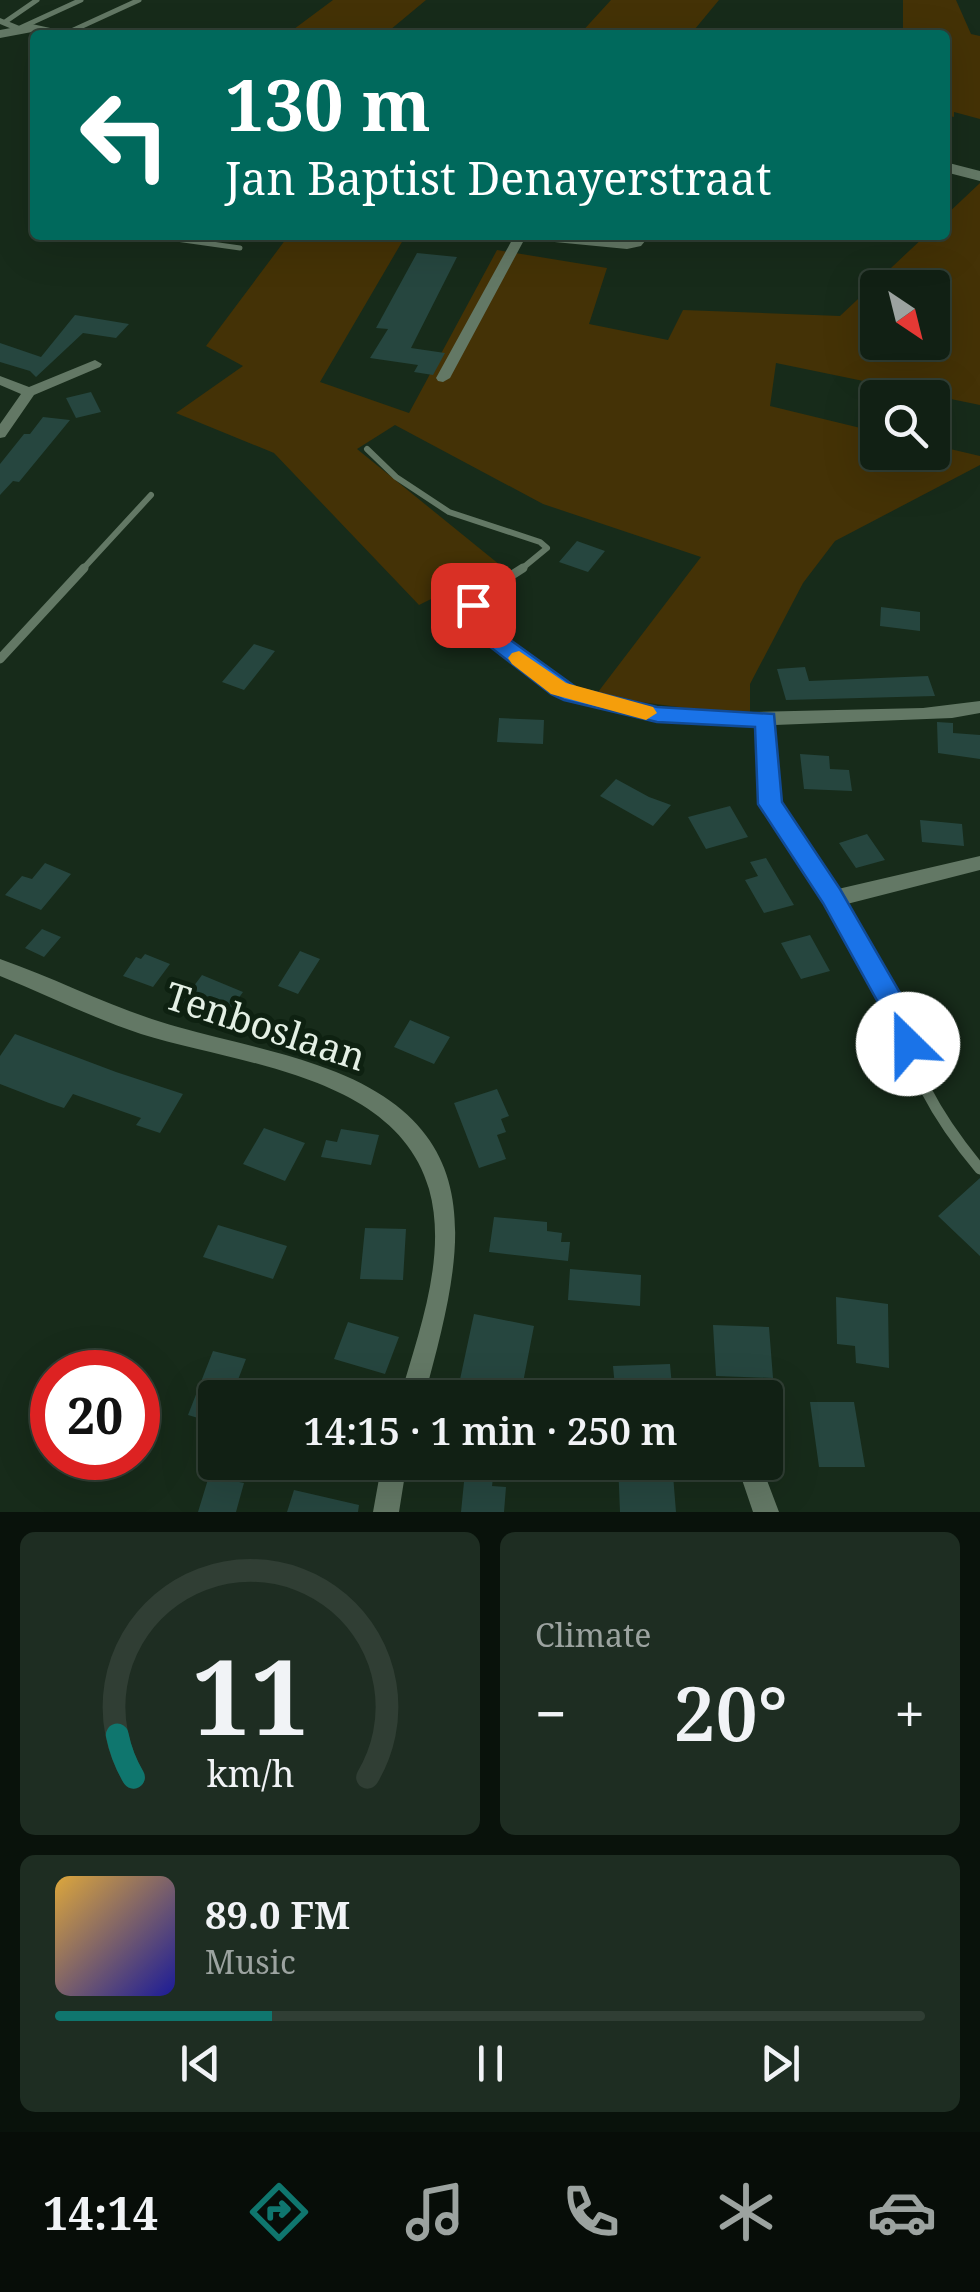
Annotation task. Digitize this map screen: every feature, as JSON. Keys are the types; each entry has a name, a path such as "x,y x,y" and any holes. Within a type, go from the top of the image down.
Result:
{"street":[{"path":"6,26 38,30"},
{"path":"950,167 980,176"},
{"path":"443,378 518,240"},
{"path":"575,240 627,245 640,240"},
{"path":"0,434 29,392 95,364"},
{"path":"0,380 29,392"},
{"path":"559,689 657,714 766,720 938,714 980,707"},
{"path":"766,720 770,804 832,896 843,897 980,863"},
{"name":"Tenboslaan","path":"0,967 142,1026 352,1086 402,1123 427,1155 440,1187 446,1226 446,1261 416,1380"},
{"path":"386,1512 392,1480"},
{"path":"754,1480 766,1512"}],"lane":[{"path":"6,26 37,0"},
{"path":"6,26 82,0"},
{"path":"79,30 140,0"},
{"path":"183,240 240,248"},
{"path":"367,449 396,477 449,512 540,542 547,548 540,557 481,595 470,613 484,631 559,689"},
{"path":"0,659 150,495"},
{"path":"832,896 898,1012 925,1088 954,1138 980,1169"}],"shaded area":[{"path":"333,0 426,0 390,30 293,30"},
{"path":"611,0 719,0 694,30 584,30"},
{"path":"903,0 956,0 971,34 980,36 980,119 954,112 954,117 950,116 950,30 903,30"},
{"path":"980,183 980,405 950,399 950,380 860,380 776,363 770,406 860,428 860,470 950,470 950,449 980,456 980,465 835,541 803,583 750,684 750,712 595,696 701,557 543,504 395,425 357,449 500,565 419,605 274,453 176,413 243,366 206,346 285,240 403,240 320,382 409,413 497,250 607,268 589,324 668,340 683,310 840,316 860,297 860,360 950,360 950,270 889,270 921,240 950,240 950,211"}],"building":[{"path":"417,253 457,257 411,348 445,353 433,375 414,372 418,365 370,358 388,329 376,328"},
{"path":"75,315 129,324 116,338 83,333 36,377 30,371 0,362 0,343 41,357"},
{"path":"91,392 101,412 76,418 66,398"},
{"path":"43,417 70,420 19,482 13,481 0,495 0,464"},
{"path":"577,541 605,551 588,572 559,562"},
{"path":"881,607 920,612 920,631 880,626"},
{"path":"254,644 275,651 244,690 222,682"},
{"path":"805,667 809,681 928,676 935,696 786,700 777,669"},
{"path":"499,718 544,720 543,744 497,742"},
{"path":"937,722 953,723 953,733 980,735 980,759 938,753"},
{"path":"800,754 829,756 830,769 849,770 852,791 804,789"},
{"path":"616,779 671,805 653,826 600,796"},
{"path":"730,806 748,837 706,849 688,817"},
{"path":"920,820 962,824 964,846 922,842"},
{"path":"867,834 885,860 856,868 839,843"},
{"path":"766,858 794,905 764,913 745,880 758,876 750,862"},
{"path":"45,863 71,874 41,910 5,895 22,876 32,879"},
{"path":"42,929 61,937 44,957 25,948"},
{"path":"810,935 830,971 801,979 781,943"},
{"path":"300,951 320,959 298,994 278,986"},
{"path":"145,954 170,964 153,987 123,976 136,957 141,959"},
{"path":"202,975 243,992 224,1019 182,1002"},
{"path":"410,1020 450,1037 434,1064 394,1047"},
{"path":"15,1034 183,1094 160,1133 136,1125 141,1118 73,1094 64,1108 49,1103 0,1084 0,1056"},
{"path":"497,1089 509,1116 501,1119 506,1132 497,1135 506,1159 479,1168 454,1103"},
{"path":"264,1128 305,1143 285,1181 243,1164"},
{"path":"341,1129 379,1135 371,1165 321,1157 326,1140 337,1142"},
{"path":"980,1178 980,1256 938,1216"},
{"path":"494,1217 547,1222 547,1231 562,1233 561,1242 570,1242 568,1261 489,1252"},
{"path":"218,1225 287,1246 273,1279 203,1257"},
{"path":"365,1228 406,1229 403,1280 360,1279"},
{"path":"570,1269 641,1275 640,1306 568,1300"},
{"path":"836,1297 888,1304 889,1368 856,1363 855,1346 837,1344"},
{"path":"474,1314 534,1326 524,1380 460,1380"},
{"path":"348,1322 399,1337 385,1374 334,1359"},
{"path":"713,1325 769,1327 773,1378 716,1376"},
{"path":"213,1351 246,1359 238,1380 202,1380"},
{"path":"670,1364 671,1380 614,1380 613,1366"},
{"path":"198,1389 198,1418 188,1415"},
{"path":"810,1402 854,1402 865,1467 819,1467"},
{"path":"208,1480 244,1483 236,1512 198,1512"},
{"path":"464,1480 493,1480 492,1486 506,1487 504,1512 461,1512"},
{"path":"619,1480 673,1480 676,1512 620,1512"},
{"path":"294,1490 359,1505 358,1512 287,1512"}],"slow traffic":[{"path":"519,658 559,689 646,713"}],"route":[{"path":"473,605 470,613 474,622 559,689 657,714 766,720 770,804 832,896 898,1012 908,1044"}]}
